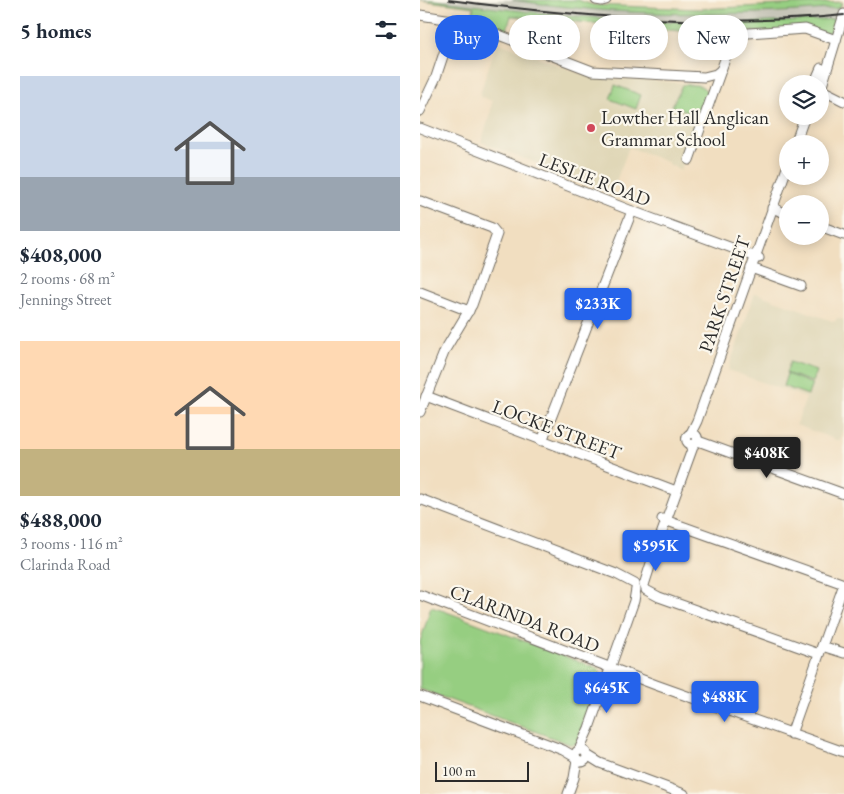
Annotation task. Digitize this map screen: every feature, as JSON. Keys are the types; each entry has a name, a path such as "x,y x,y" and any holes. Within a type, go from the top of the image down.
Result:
{"street":[{"path":"420,15 435,17"},
{"path":"823,75 842,18"},
{"path":"688,160 734,34 805,29 834,39"},
{"path":"499,35 592,71 704,77 716,74 721,70"},
{"path":"420,111 423,96 436,77 442,60"},
{"path":"704,77 710,81 712,92"},
{"path":"829,94 840,100"},
{"name":"LESLIE ROAD","path":"420,128 632,211 757,257"},
{"name":"PARK STREET","path":"568,794 589,728 637,604 645,569 693,439 697,420 782,185"},
{"name":"PARK STREET","path":"774,209 784,185"},
{"path":"420,201 492,228 497,234 469,311 445,350 425,390 420,412"},
{"path":"774,209 779,211"},
{"path":"542,441 632,211"},
{"path":"829,229 844,235"},
{"path":"753,268 801,286"},
{"path":"420,292 469,311"},
{"name":"LOCKE STREET","path":"425,390 542,441 674,491"},
{"path":"693,439 844,494"},
{"path":"420,499 616,574 659,597 821,650 844,653"},
{"path":"664,520 844,584 791,734"},
{"name":"CLARINDA ROAD","path":"420,595 612,669 844,752"},
{"path":"420,696 684,794"}],"shaded area":[{"path":"434,0 513,0 615,10 692,14 774,13 840,8 837,19 776,23 748,23 748,15 678,15 678,22 668,22 668,15 590,15 590,17"},
{"name":"Lowther Hall Anglican Grammar School","path":"499,43 509,47 509,60 545,60 587,76 700,84 706,90 707,96 681,170 668,164 668,162 629,147 612,192 481,142 490,115 492,101 479,96 491,60 499,60"},
{"path":"755,293 835,322 837,318 844,320 844,429 840,441 796,425 806,398 728,370"}],"green space":[{"path":"420,0 565,15 509,15 505,37 499,34 499,15 472,15 474,7"},
{"path":"513,0 578,0 593,5 700,9 842,2 840,8 799,11 676,14 594,10"},
{"path":"580,16 590,17 590,23 580,22"},
{"path":"837,19 830,33 748,32 748,22"},
{"path":"668,21 678,22 678,31 668,30"},
{"path":"615,85 641,95 636,109 610,99"},
{"path":"682,85 702,87 707,92 709,96 701,116 672,106"},
{"path":"790,362 816,371 812,382 786,373"},
{"path":"787,374 812,384 808,395 783,386"},
{"path":"431,607 599,669 601,675 577,743 572,745 420,689 420,642"}],"railway":[{"path":"449,0 597,16 646,19 745,21 844,15"}],"place":[{"name":"Lowther Hall Anglican Grammar School","path":"591,128"}]}
